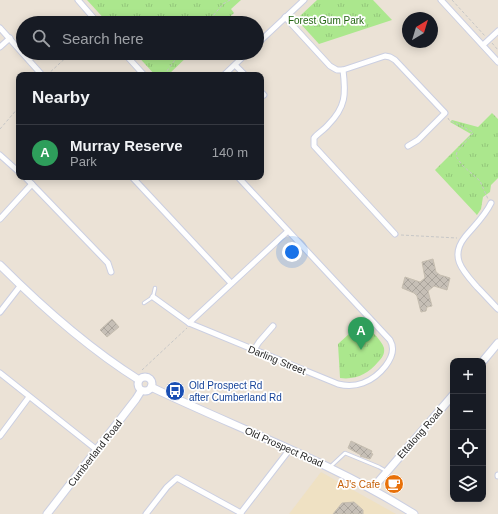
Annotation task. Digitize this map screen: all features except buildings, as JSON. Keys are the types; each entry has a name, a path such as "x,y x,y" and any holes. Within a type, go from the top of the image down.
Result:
{"main road":[{"path":"0,265 53,316 106,357 139,380"},
{"path":"486,358 498,343"},
{"path":"143,377 148,378 152,387 148,391 141,391 138,387 139,380 143,377"},
{"name":"Old Prospect Road","path":"152,387 329,467 372,489 414,514"},
{"name":"Cumberland Road","path":"47,514 136,400 141,391"},
{"name":"Ettalong Road","path":"372,489 450,398"}],"street":[{"path":"78,0 92,16"},
{"path":"264,37 304,0"},
{"path":"441,0 498,62"},
{"path":"285,17 330,66 337,70 343,70 385,56 390,57 445,113 418,140 408,146"},
{"path":"0,28 16,45"},
{"path":"483,45 498,31"},
{"path":"0,47 10,38"},
{"path":"29,60 39,72"},
{"path":"130,60 141,72"},
{"path":"227,72 240,60"},
{"path":"235,65 242,72"},
{"path":"343,70 345,90 343,104 335,118 311,141 316,150 395,234"},
{"path":"0,155 16,169"},
{"path":"28,180 108,263 111,272"},
{"path":"135,180 231,283"},
{"name":"Darling Street","path":"153,297 190,324 338,384 353,385 366,382 374,377 391,358 395,348 390,340 241,180"},
{"path":"0,219 32,184"},
{"path":"491,203 482,218 464,238 458,249 458,258 465,273 498,309"},
{"path":"190,324 231,283 288,231"},
{"path":"0,312 21,286"},
{"path":"254,350 273,326"},
{"path":"0,373 97,450"},
{"path":"0,436 29,397"},
{"path":"146,514 167,486 177,478 241,513 290,449"}],"lane":[{"path":"144,303 153,297 155,288"},
{"path":"329,467 345,453 379,467 387,472"}],"path":[{"path":"213,16 223,4 230,0"},
{"path":"452,0 498,50"},
{"path":"50,72 63,60"},
{"path":"166,72 175,60"},
{"path":"0,129 16,110"},
{"path":"445,113 449,120 473,132 457,152 456,156 462,165 480,181 484,187 486,196 491,203"},
{"path":"395,234 464,238"},
{"path":"142,370 190,324"}],"shaded area":[{"path":"321,472 396,514 289,514"}],"green space":[{"path":"87,0 241,0 231,9 234,13 231,16 102,16"},
{"name":"Forest Gum Park","path":"317,0 373,0 392,20 319,44 299,22 300,16"},
{"path":"141,60 184,60 171,72 152,72"},
{"path":"492,113 498,119 498,178 491,185 490,192 483,197 481,209 477,215 435,170 471,134 450,122 452,120 478,127"},
{"path":"362,322 381,341 384,348 384,354 381,359 366,373 351,378 340,378 338,344"}],"place":[{"name":"Murray Reserve","path":"361,350"},
{"name":"Old Prospect Rd after Cumberland Rd","path":"175,391"},
{"name":"AJ's Cafe","path":"394,484"}]}
